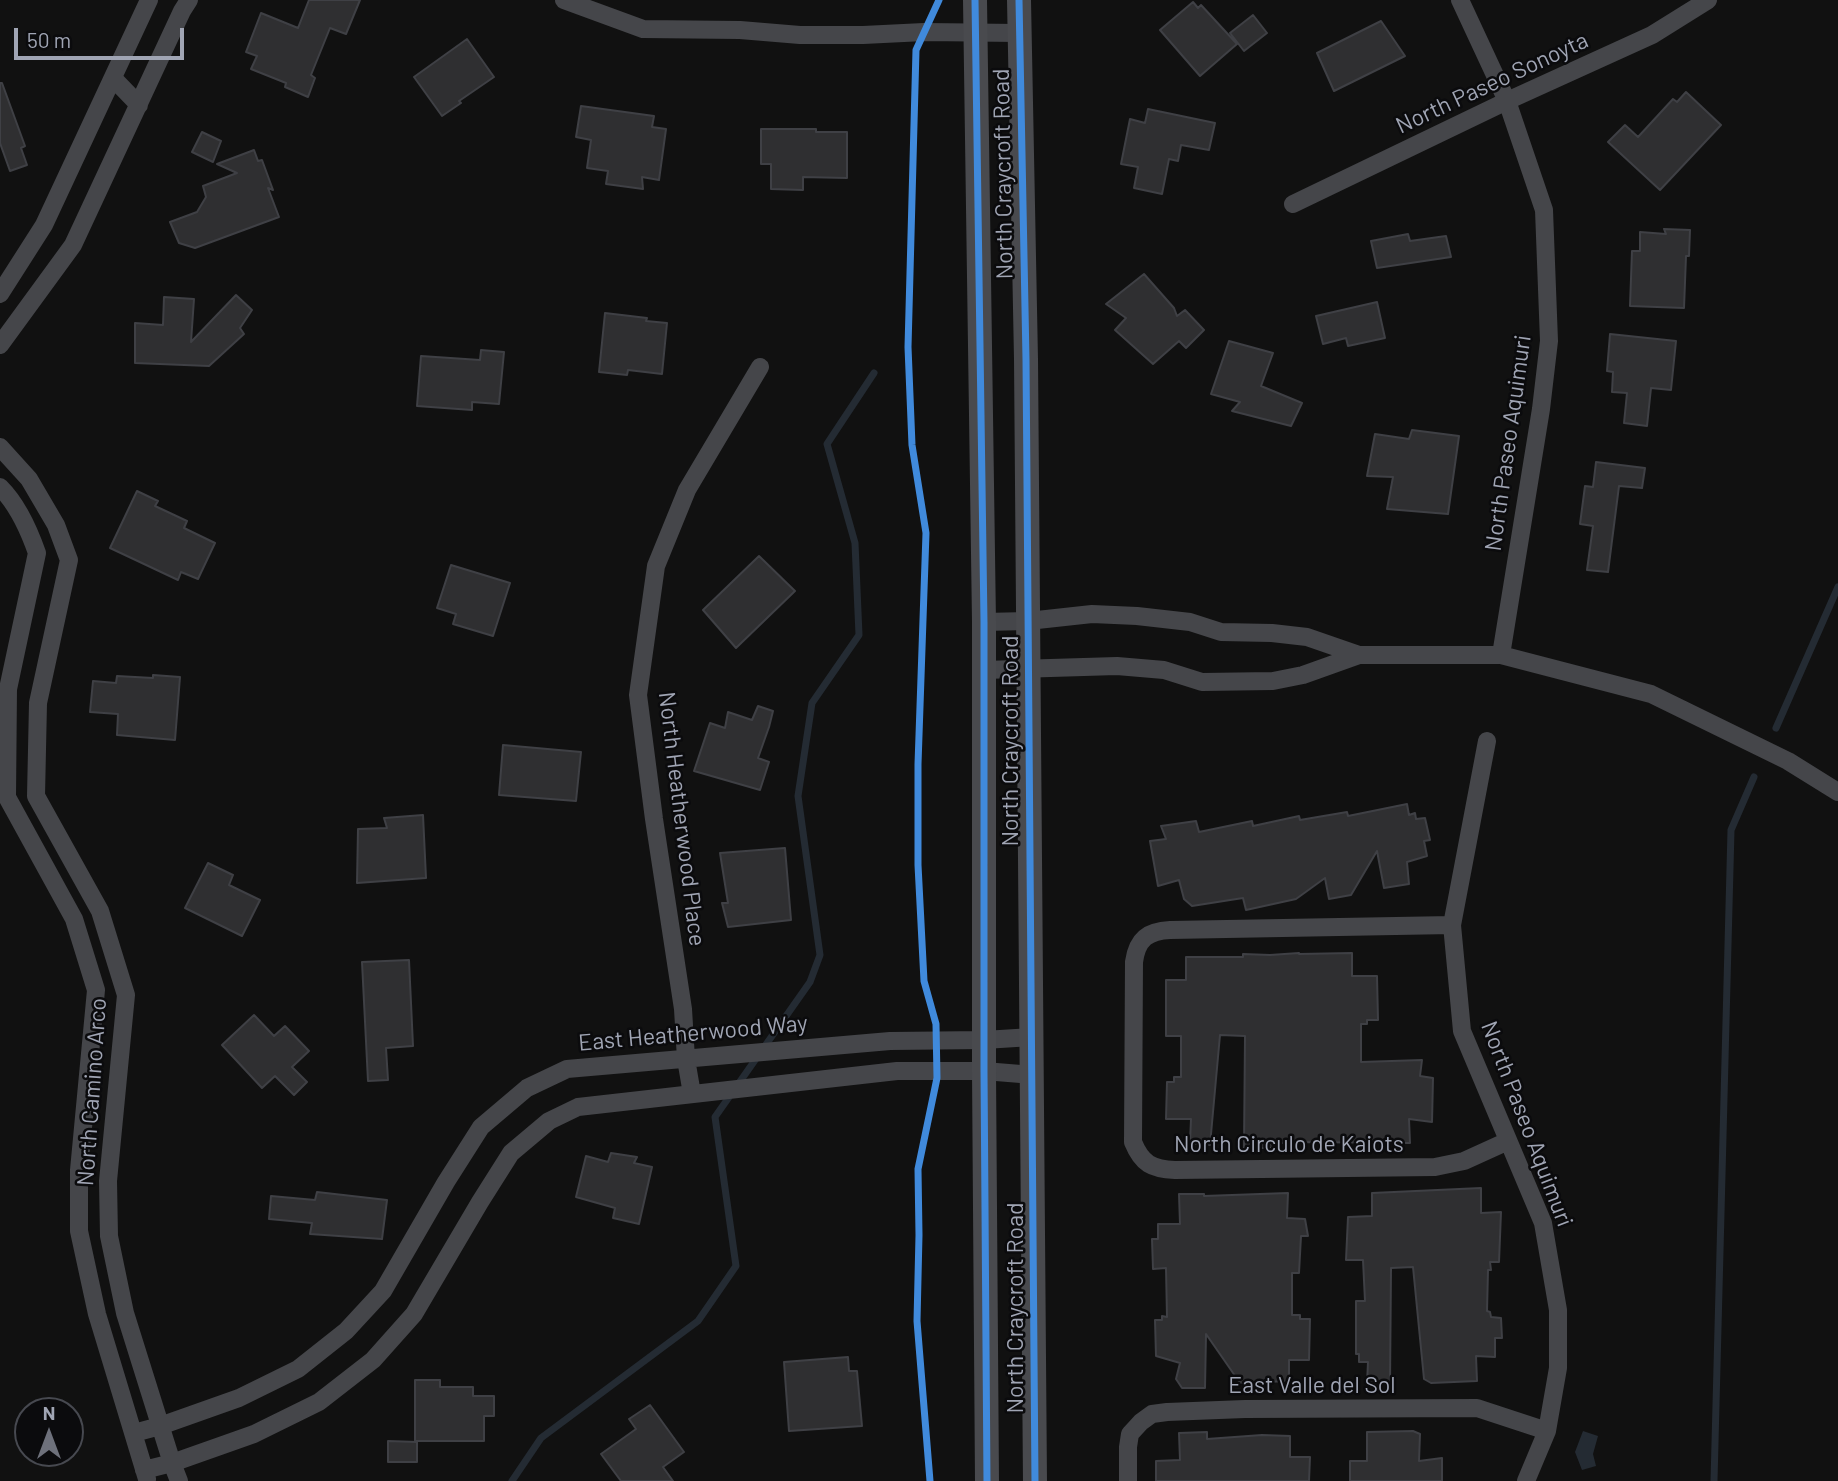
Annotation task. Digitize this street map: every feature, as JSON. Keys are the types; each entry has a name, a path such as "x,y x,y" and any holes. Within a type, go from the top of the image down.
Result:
{"main road":[{"name":"North Craycroft Road","path":"975,0 984,622 987,1481"},
{"name":"North Craycroft Road","path":"1019,0 1026,359 1035,1481"}],"street":[{"path":"0,294 44,225 149,0"},
{"path":"0,345 73,245 189,0"},
{"path":"564,0 643,29 800,34 1019,33"},
{"name":"North Paseo Aquimuri","path":"1460,0 1507,101 1544,210 1549,341 1541,410 1501,655"},
{"name":"North Paseo Sonoyta","path":"1293,204 1652,35 1708,0"},
{"path":"113,78 139,104"},
{"name":"North Heatherwood Place","path":"692,1094 686,1059 683,1009 638,695 656,566 687,490 760,367"},
{"name":"North Camino Arco","path":"0,447 29,479 56,525 69,560 38,703 36,796 100,911 126,995 108,1181 109,1236 125,1313 179,1481"},
{"name":"North Camino Arco","path":"0,487 7,493 30,534 37,553 8,689 7,797 74,919 96,990 79,1170 79,1231 97,1314 146,1476"},
{"path":"984,622 1028,621 1092,614 1137,616 1190,622 1221,632 1307,637 1359,654 1501,655 1651,694 1788,761 1838,792"},
{"path":"984,670 1117,666 1164,670 1202,682 1273,681 1303,675 1359,654"},
{"name":"North Paseo Aquimuri","path":"1487,741 1452,925 1462,1031 1544,1223 1558,1310 1558,1368 1547,1431 1526,1481"},
{"name":"North Circulo de Kaiots","path":"1452,925 1170,930 1157,931 1144,937 1135,951 1134,962 1133,1142 1138,1153 1157,1169 1189,1170 1436,1167 1464,1161 1508,1141"},
{"name":"East Heatherwood Way","path":"134,1433 239,1398 298,1369 346,1331 383,1291 481,1127 527,1088 567,1069 890,1041 1032,1037"},
{"path":"146,1476 172,1463 254,1434 319,1402 373,1360 414,1314 511,1153 549,1121 578,1107 897,1071 984,1071 1033,1075"},
{"name":"East Valle del Sol","path":"1128,1481 1130,1434 1152,1414 1160,1413 1245,1409 1477,1408 1547,1431"}],"shaded area":[{"path":"1583,1431 1598,1436 1593,1454 1596,1466 1582,1470 1575,1452"}],"building":[{"path":"309,0 360,0 346,34 330,28 311,75 315,78 308,97 285,87 286,83 251,69 257,56 246,52 261,13 298,28"},
{"path":"1193,2 1198,8 1201,5 1237,44 1200,76 1160,30"},
{"path":"1253,15 1267,33 1244,51 1230,33"},
{"path":"1381,21 1405,56 1334,91 1317,53"},
{"path":"467,39 494,77 442,116 414,77"},
{"path":"0,83 25,146 21,148 27,165 10,171 0,143"},
{"path":"1686,92 1721,125 1660,190 1608,142 1625,125 1638,137 1673,99 1677,102"},
{"path":"581,106 654,116 652,127 666,129 659,180 642,177 643,189 606,184 608,171 587,168 591,140 576,137"},
{"path":"1148,109 1215,123 1209,150 1181,145 1178,161 1169,159 1162,194 1134,188 1138,167 1121,164 1130,119 1145,123"},
{"path":"761,129 847,132 847,178 803,177 803,190 771,189 771,164 761,164"},
{"path":"202,132 221,141 213,162 192,152"},
{"path":"254,150 258,161 262,160 273,190 268,188 279,217 195,248 179,243 170,222 197,212 206,197 203,186 237,173 217,164"},
{"path":"1664,229 1690,230 1684,308 1630,306 1632,251 1640,251 1640,232 1666,234"},
{"path":"1408,234 1410,241 1446,236 1451,257 1377,268 1371,241"},
{"path":"1144,274 1174,308 1177,316 1185,310 1204,330 1186,348 1179,341 1153,364 1115,330 1126,318 1106,304"},
{"path":"236,295 252,310 240,328 244,334 209,366 135,363 135,323 163,325 164,297 194,299 191,342"},
{"path":"1377,302 1385,338 1348,346 1346,338 1323,344 1316,316"},
{"path":"605,313 667,323 662,374 628,370 627,375 599,372"},
{"path":"1610,334 1676,341 1671,390 1651,388 1647,426 1624,423 1627,393 1612,392 1613,372 1607,371"},
{"path":"1229,341 1273,353 1261,386 1302,403 1291,426 1232,411 1240,402 1211,394"},
{"path":"481,350 504,352 499,404 472,402 472,410 417,406 421,356 480,360"},
{"path":"1412,430 1459,436 1448,514 1387,509 1393,477 1367,476 1375,434 1409,439"},
{"path":"1596,462 1645,468 1642,488 1619,486 1608,572 1587,570 1593,526 1580,524 1585,486 1593,487"},
{"path":"137,491 158,501 155,506 187,521 184,528 215,543 198,579 181,572 178,580 110,548"},
{"path":"759,556 795,591 736,648 703,610"},
{"path":"451,565 510,583 493,636 453,624 456,614 437,608"},
{"path":"153,675 180,677 175,740 117,735 118,714 90,712 93,681 116,683 117,676 153,678"},
{"path":"758,706 773,711 758,758 769,762 760,790 694,771 710,723 725,728 728,712 752,720"},
{"path":"503,745 581,752 576,801 499,795"},
{"path":"1407,804 1409,815 1415,813 1416,819 1425,818 1430,840 1424,841 1427,856 1407,862 1409,884 1384,888 1377,851 1351,895 1329,899 1325,878 1296,899 1246,910 1243,898 1192,906 1184,899 1179,880 1158,886 1150,841 1166,839 1161,826 1196,821 1199,832 1252,821 1253,826 1299,816 1300,820 1347,812 1348,816"},
{"path":"423,815 426,878 357,883 358,829 387,828 384,818"},
{"path":"785,848 791,920 728,927 722,903 728,903 720,853"},
{"path":"208,863 233,875 229,885 260,900 242,936 185,908"},
{"path":"1352,953 1352,976 1377,976 1378,1020 1367,1020 1367,1024 1361,1024 1361,1062 1422,1060 1420,1076 1433,1078 1432,1122 1409,1119 1410,1143 1295,1142 1274,1143 1274,1148 1244,1148 1245,1036 1220,1035 1210,1145 1190,1143 1191,1119 1166,1119 1167,1082 1174,1082 1174,1077 1181,1077 1181,1036 1166,1036 1166,980 1186,980 1186,957"},
{"path":"409,960 413,1046 386,1048 388,1080 368,1081 362,962"},
{"path":"254,1015 274,1036 285,1026 309,1051 292,1067 307,1082 294,1095 275,1076 262,1088 222,1045"},
{"path":"611,1153 637,1157 634,1163 652,1167 639,1224 613,1218 615,1208 576,1197 586,1156 608,1162"},
{"path":"1481,1188 1481,1213 1501,1212 1499,1262 1490,1262 1491,1270 1488,1270 1487,1311 1491,1317 1501,1318 1502,1338 1495,1338 1495,1357 1476,1356 1477,1381 1431,1383 1424,1379 1413,1267 1391,1268 1390,1384 1367,1384 1368,1362 1359,1362 1359,1354 1356,1354 1356,1301 1365,1301 1363,1260 1346,1260 1348,1217 1372,1216 1372,1193"},
{"path":"317,1192 387,1200 382,1239 310,1234 312,1223 269,1219 271,1196 315,1200"},
{"path":"1288,1193 1287,1218 1305,1219 1308,1236 1301,1236 1299,1273 1292,1273 1292,1315 1300,1315 1300,1319 1310,1319 1309,1360 1289,1360 1289,1381 1240,1383 1206,1334 1205,1388 1182,1388 1176,1379 1180,1363 1156,1356 1155,1320 1162,1320 1162,1316 1167,1317 1166,1268 1153,1269 1152,1239 1158,1239 1158,1224 1180,1224 1179,1194 1204,1196"},
{"path":"848,1357 849,1371 857,1371 862,1426 789,1431 784,1362"},
{"path":"415,1380 440,1380 440,1387 473,1387 473,1396 494,1396 494,1416 484,1416 484,1441 415,1441"},
{"path":"650,1405 684,1452 663,1467 673,1481 621,1481 601,1454 636,1429 629,1419"},
{"path":"1413,1431 1420,1434 1419,1461 1442,1458 1442,1481 1350,1481 1350,1461 1367,1461 1367,1432"},
{"path":"1207,1432 1207,1439 1290,1436 1290,1457 1310,1457 1309,1481 1156,1481 1156,1461 1180,1460 1179,1433"},
{"path":"388,1441 417,1442 417,1462 388,1462"}],"waterway":[{"path":"512,1481 541,1438 698,1321 736,1266 715,1117 810,982 820,955 798,796 812,703 859,635 855,543 827,444 874,373"},
{"path":"1776,728 1838,587"},
{"path":"1714,1481 1731,830 1754,777"}],"cycle path":[{"path":"930,1481 917,1321 918,1169 937,1078 936,1024 924,981 918,865 918,764 926,533 912,445 908,347 916,50 939,0"},
{"path":"975,0 984,622 987,1481"},
{"path":"1019,0 1026,359 1035,1481"}]}
